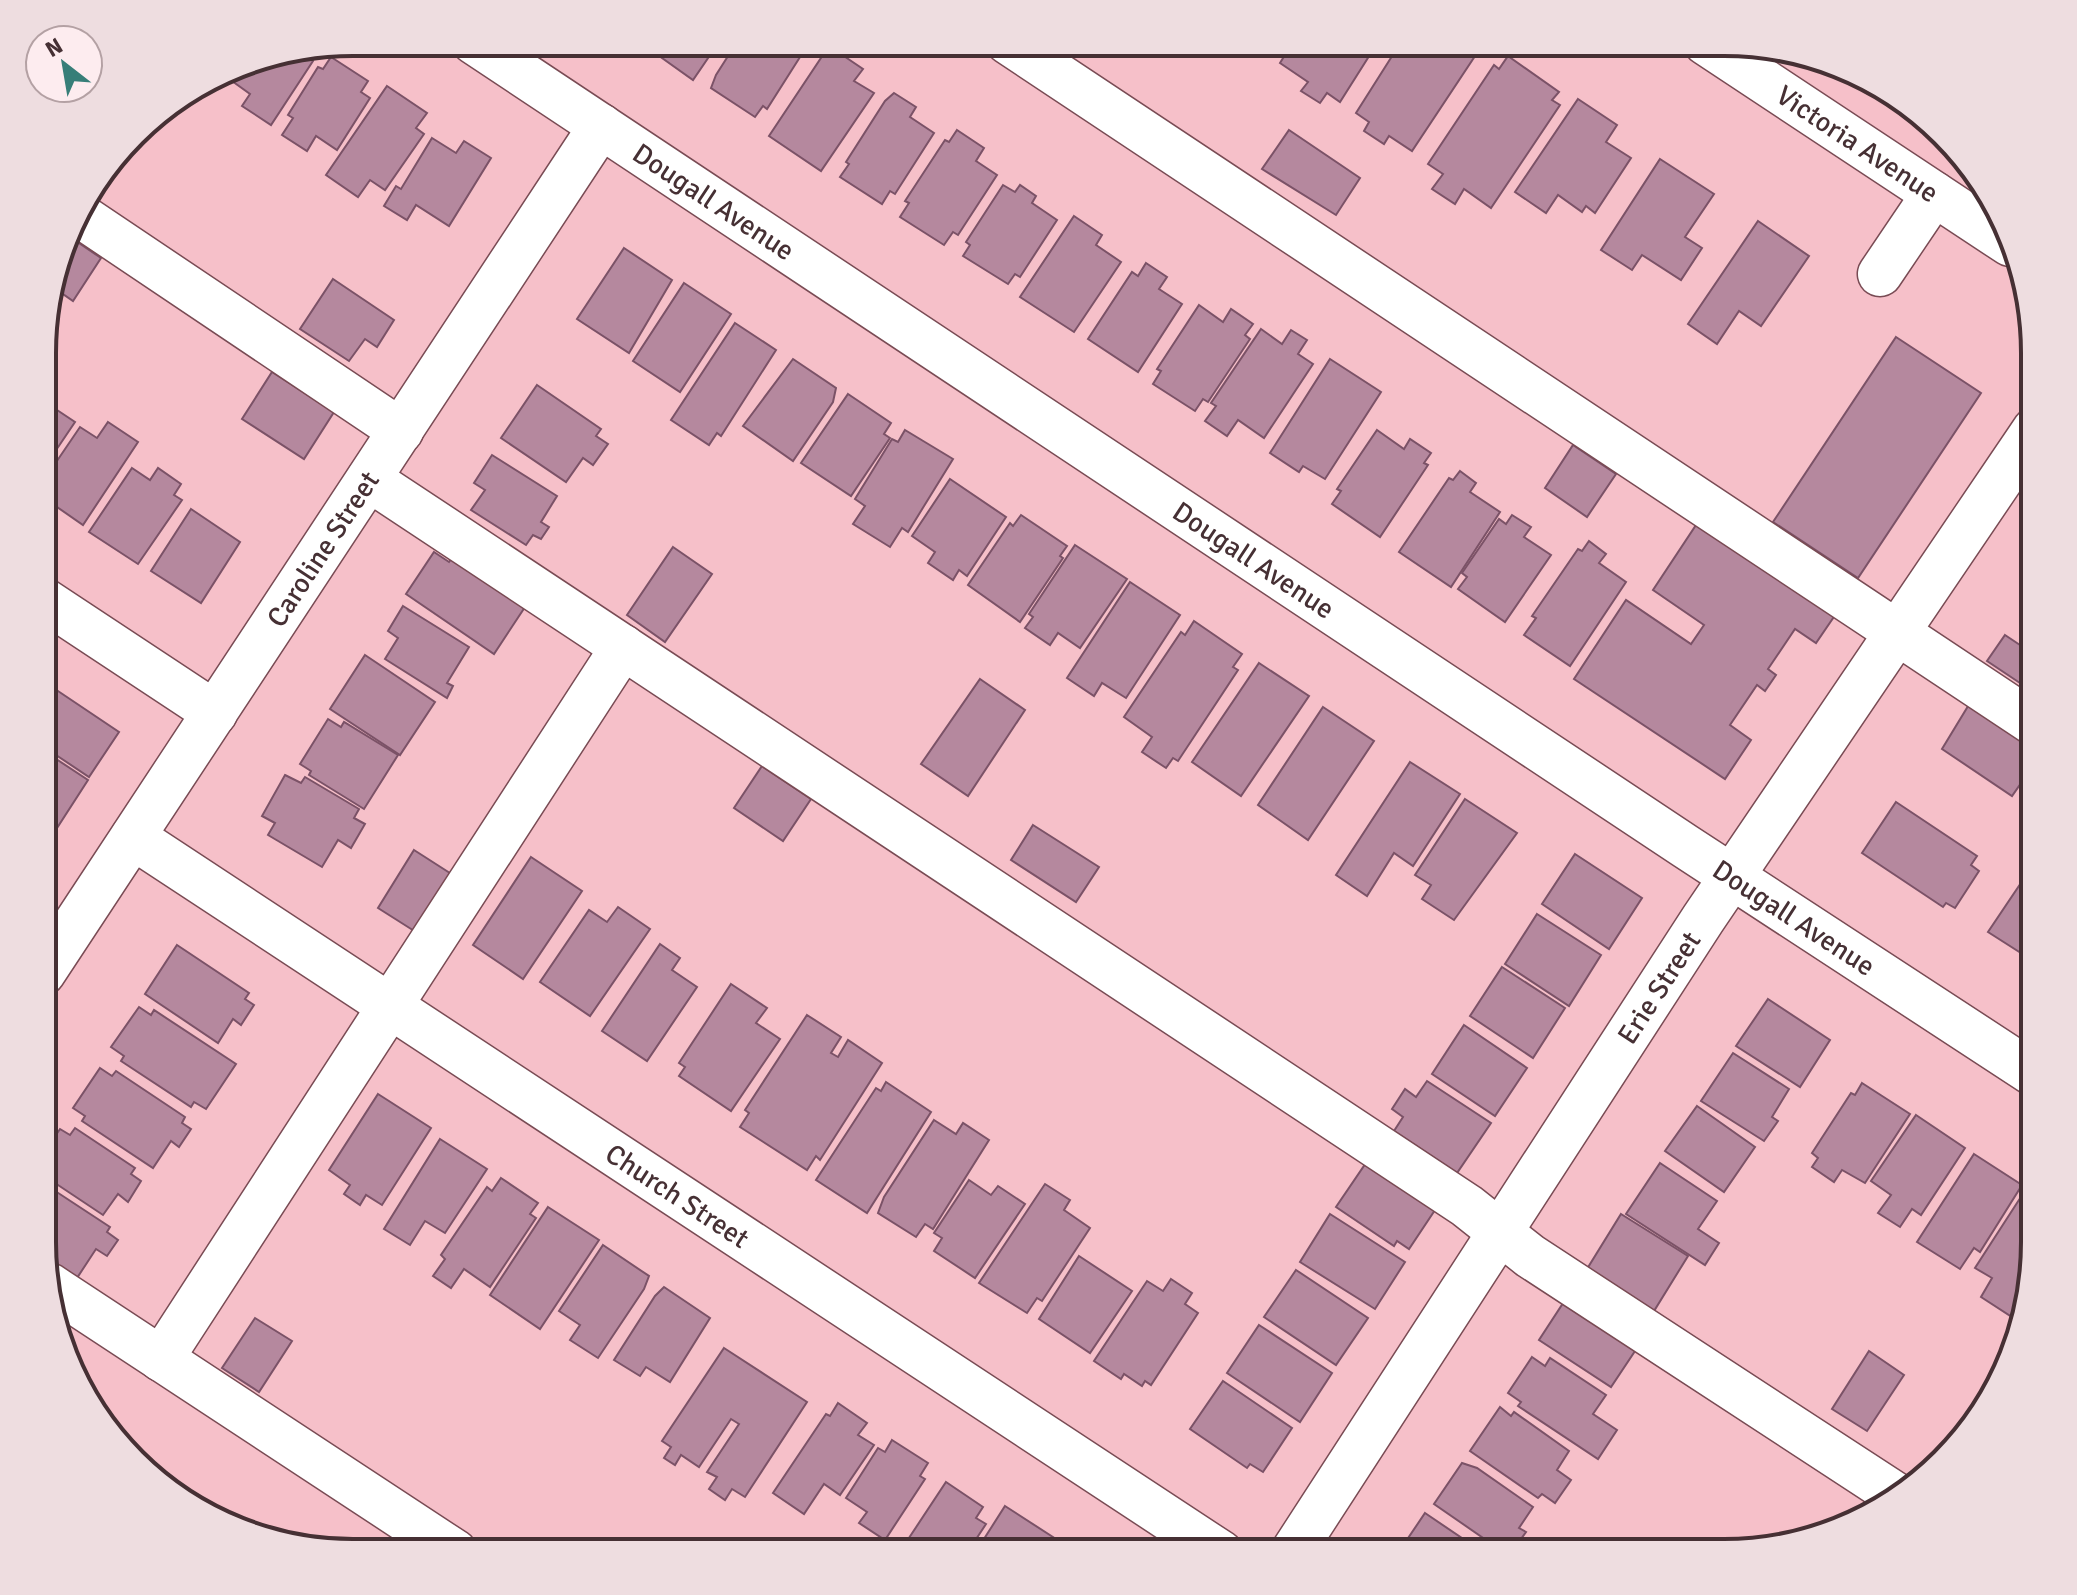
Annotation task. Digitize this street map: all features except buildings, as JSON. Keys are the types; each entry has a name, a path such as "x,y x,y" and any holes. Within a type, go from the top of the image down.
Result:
{"street":[{"name":"Dougall Avenue","path":"495,56 1733,878 2021,1066"},
{"path":"1029,56 2021,715"},
{"name":"Victoria Avenue","path":"1726,56 1996,235"},
{"name":"Caroline Street","path":"56,953 601,126"},
{"path":"1880,274 1934,194"},
{"path":"87,220 401,431"},
{"name":"Erie Street","path":"1301,1539 1703,919 2021,450"},
{"path":"369,479 1467,1206 1530,1256 1888,1490"},
{"path":"56,608 215,713"},
{"path":"161,1359 623,647"},
{"name":"Church Street","path":"133,837 1200,1539"},
{"path":"61,1293 435,1539"}]}
